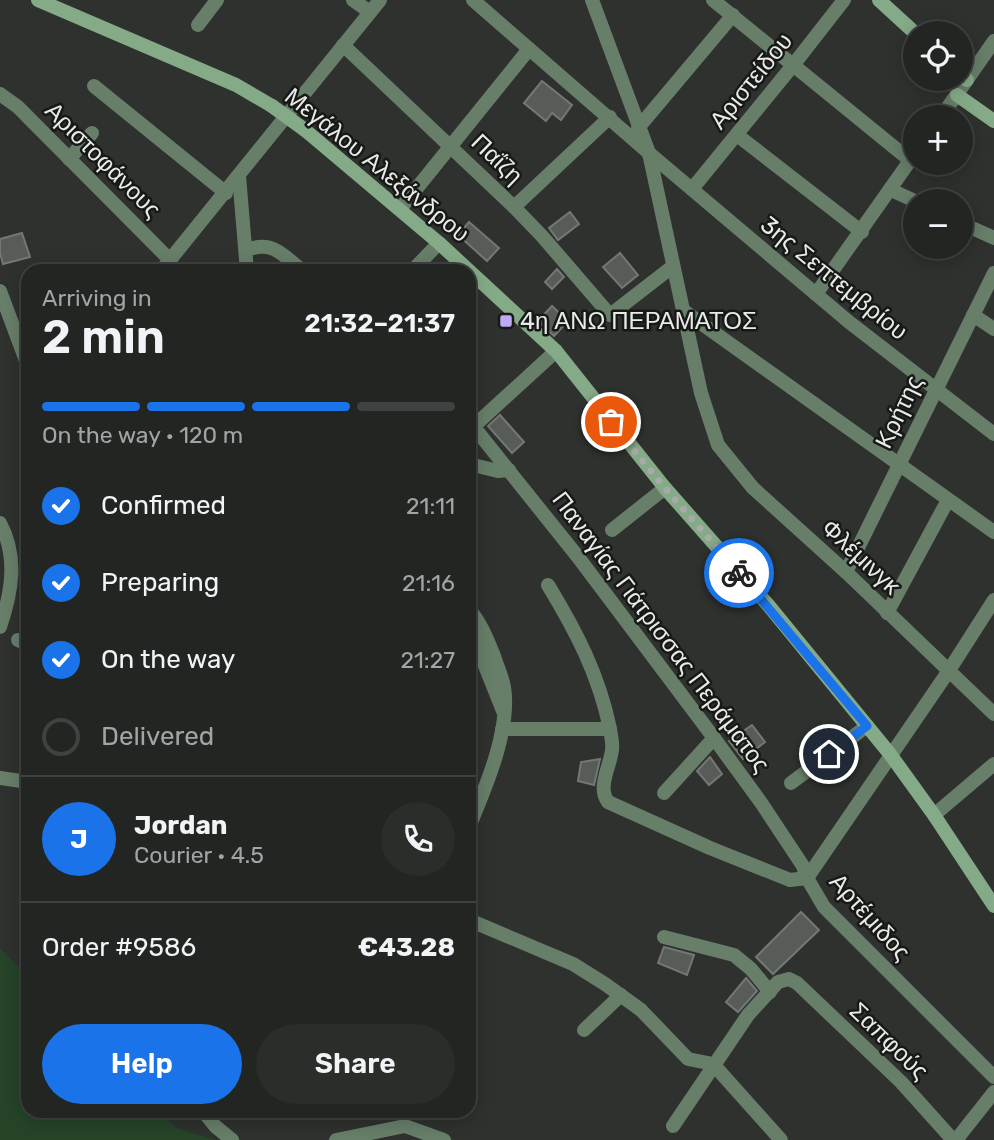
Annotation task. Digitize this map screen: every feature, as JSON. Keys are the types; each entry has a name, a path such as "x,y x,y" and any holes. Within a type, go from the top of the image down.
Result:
{"street":[{"name":"Μεγάλου Αλεξάνδρου","path":"38,0 236,85 272,106 306,130 462,264"},
{"path":"198,25 217,0"},
{"path":"353,0 370,12"},
{"path":"168,264 380,0"},
{"name":"3ης Σεπτεμβρίου","path":"473,0 816,294 994,434"},
{"path":"592,0 649,153"},
{"path":"713,0 903,150"},
{"name":"Αριστείδου","path":"692,189 844,0"},
{"path":"879,0 903,22"},
{"path":"638,128 733,15"},
{"path":"973,67 994,41"},
{"name":"Παΐζη","path":"343,45 514,207 610,315 672,267"},
{"path":"400,209 529,49"},
{"path":"94,86 226,193"},
{"path":"950,105 959,91"},
{"name":"Αριστοφάνους","path":"0,94 18,107 69,159 164,264"},
{"path":"957,95 994,121"},
{"path":"514,207 610,117"},
{"path":"69,159 92,133"},
{"path":"737,135 862,232"},
{"name":"Φλέμινγκ","path":"649,153 672,267 718,445 753,488 846,572 994,714"},
{"path":"816,294 903,173"},
{"path":"239,176 247,264"},
{"path":"891,190 903,196"},
{"path":"973,228 994,238"},
{"path":"419,264 439,243"},
{"path":"246,250 260,245 275,248 294,264"},
{"name":"Κρήτης","path":"846,572 994,273"},
{"name":"Μεγάλου Αλεξάνδρου","path":"476,277 556,351 665,488 769,606 890,754 994,906"},
{"path":"0,291 21,347"},
{"path":"684,311 994,532"},
{"path":"973,315 994,329"},
{"path":"476,421 556,351"},
{"name":"Παναγίας Γιάτρισσας Περάματος","path":"476,429 578,557 714,738 769,814 803,866 807,878"},
{"path":"476,466 498,471 509,470"},
{"path":"612,530 665,488"},
{"path":"887,612 948,500"},
{"path":"0,523 11,550 12,563 9,598 0,627"},
{"path":"502,729 610,729 593,670 578,634 548,585"},
{"path":"807,878 994,600"},
{"path":"476,619 486,635 505,689 502,729 490,776 476,810"},
{"path":"476,644 503,712"},
{"path":"791,783 867,726"},
{"name":"Αρτέμιδος","path":"610,729 612,748 603,790 608,802 709,848 790,880 807,878 824,907 842,927 994,1077"},
{"path":"664,793 714,738"},
{"path":"934,815 994,764"},
{"path":"0,778 21,781"},
{"path":"476,923 573,964 621,995 641,1010 688,1059 713,1064 781,1140"},
{"path":"664,937 734,955 751,969 770,992 748,1016 713,1064 673,1126"},
{"name":"Σαπφούς","path":"770,992 778,982 789,979 797,983 901,1082 955,1140"},
{"path":"584,1030 621,995"},
{"path":"955,1140 994,1092"},
{"path":"209,1118 232,1140"},
{"path":"336,1140 405,1126 444,1140"}],"green space":[{"path":"0,948 21,970 21,1118 167,1118 176,1128 217,1140 0,1140"}],"building":[{"path":"542,81 572,105 561,120 552,113 546,121 524,103"},
{"path":"570,212 579,224 558,240 549,228"},
{"path":"469,222 499,248 487,261 458,235"},
{"path":"22,233 30,257 3,264 0,239"},
{"path":"620,253 638,275 622,288 603,267"},
{"path":"557,269 564,277 552,289 545,282"},
{"path":"552,306 568,321 554,336 538,321"},
{"path":"500,415 524,442 512,453 488,426"},
{"path":"752,725 765,742 743,759 729,741"},
{"path":"710,757 722,774 709,785 697,771"},
{"path":"600,759 594,785 578,781 581,762"},
{"path":"801,912 819,930 773,974 756,957"},
{"path":"664,947 694,955 687,975 658,963"},
{"path":"746,978 757,991 738,1012 726,1002"}],"way so far":[{"path":"611,422 739,573"}],"place":[{"name":"4η ΑΝΩ ΠΕΡΑΜΑΤΟΣ","path":"506,321"}],"route":[{"path":"739,573 867,726 829,754"}]}
